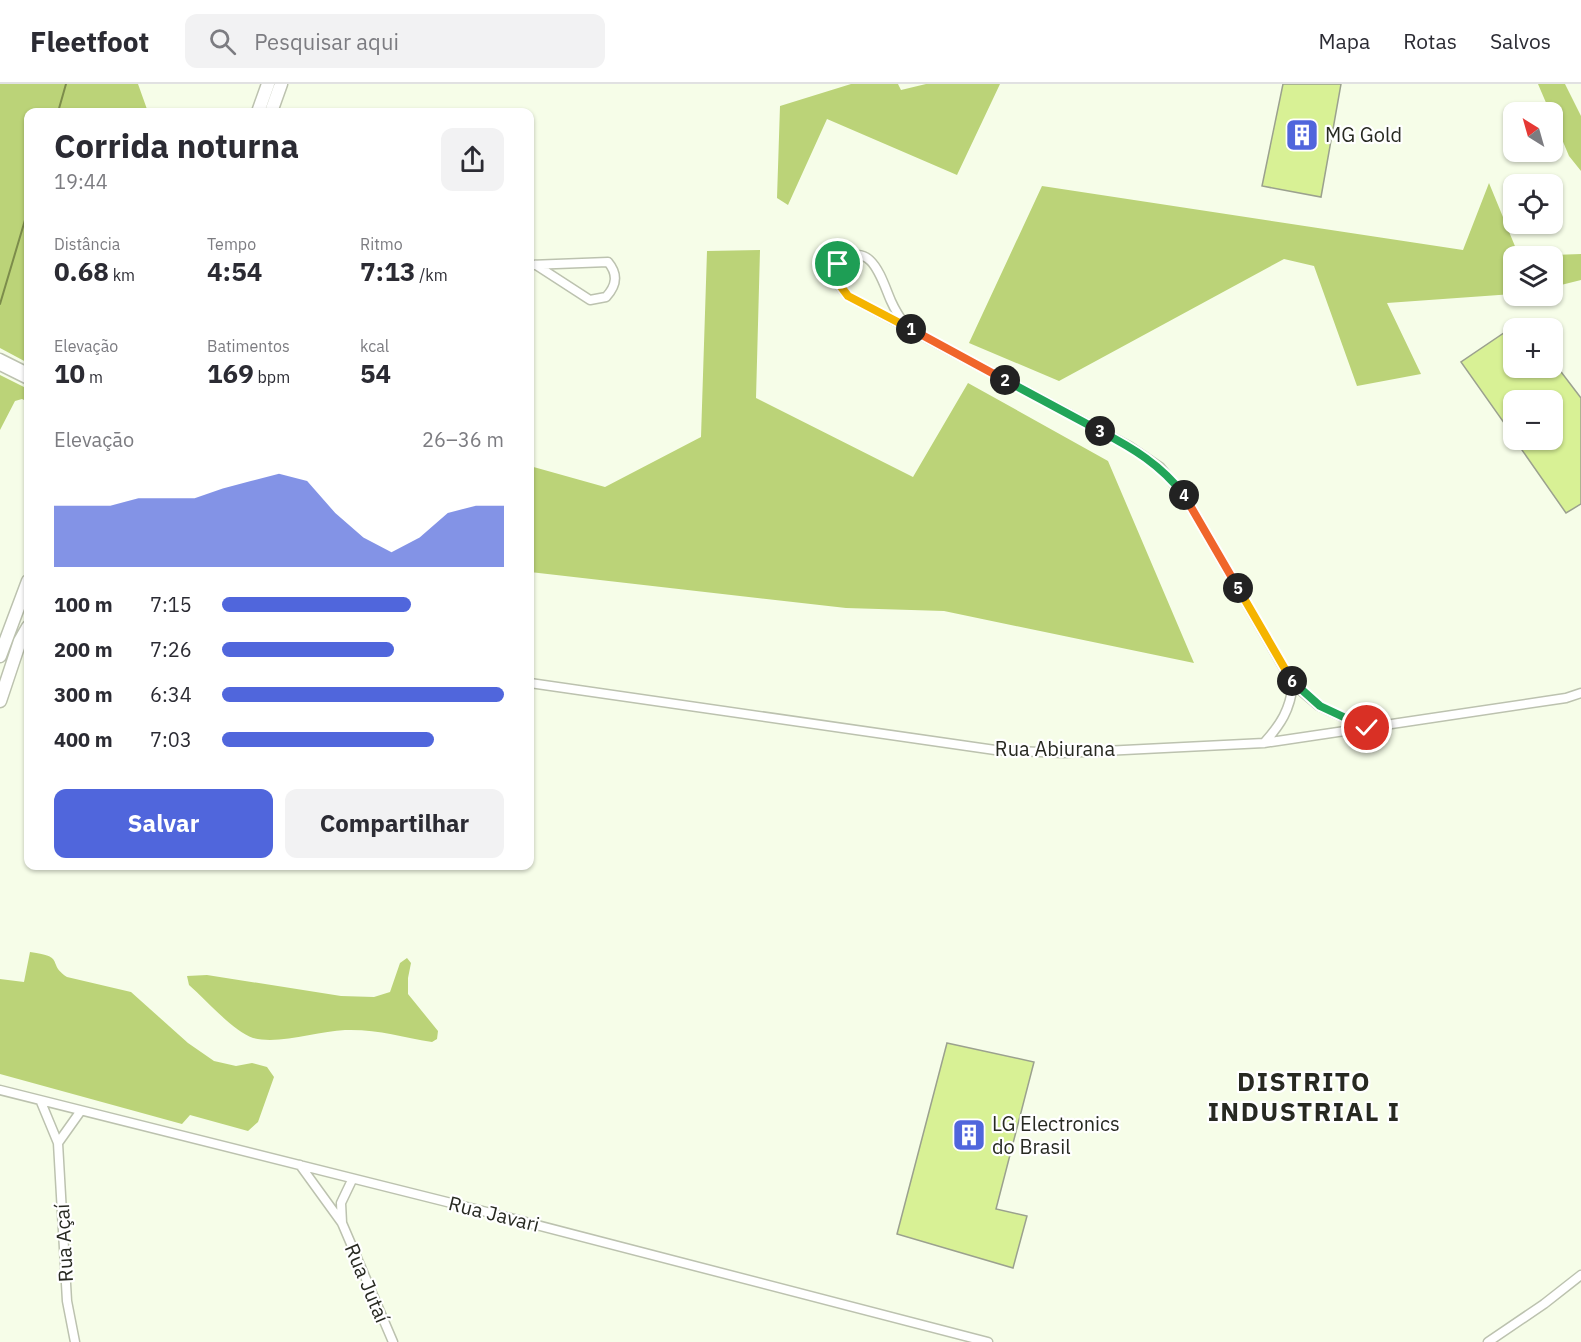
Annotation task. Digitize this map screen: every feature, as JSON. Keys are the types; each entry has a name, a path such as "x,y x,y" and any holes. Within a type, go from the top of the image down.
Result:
{"main road":[{"path":"259,108 268,84"},
{"path":"272,108 281,84"},
{"path":"0,656 24,604"},
{"path":"0,701 24,634"}],"street":[{"path":"906,326 894,308 883,279 871,261 862,256 853,256 838,264 836,280 848,296 1129,446 1160,467 1187,500 1293,684 1325,709 1367,728"},
{"path":"534,265 608,262 613,269 615,284 606,297 590,300 534,266"},
{"path":"0,358 24,370"},
{"path":"0,366 24,378"},
{"name":"Rua Abiurana","path":"534,684 995,750 1064,753 1264,743 1566,698 1581,693"},
{"path":"1264,743 1288,712 1293,684"},
{"name":"Rua Javari","path":"0,1090 80,1112 475,1209 988,1342"},
{"name":"Rua Açaí","path":"41,1102 58,1143 67,1301 75,1342"},
{"path":"58,1143 80,1112"},
{"name":"Rua Jutaí","path":"300,1165 342,1223 393,1342"},
{"name":"Rua Jutaí","path":"342,1223 341,1203 352,1179"},
{"path":"1488,1342 1544,1305 1581,1275"}],"green space":[{"path":"0,84 138,84 147,108 24,108 24,361 0,348"},
{"path":"851,84 898,84 901,90 926,84 1000,84 957,175 827,119 788,205 777,198 780,106"},
{"path":"1538,84 1565,84 1581,116 1581,171 1569,156 1563,142 1563,102 1546,102"},
{"path":"1489,183 1503,217 1503,234 1510,234 1515,246 1503,246 1503,295 1387,303 1421,374 1357,386 1314,266 1284,259 1059,381 969,343 1042,186 1463,250"},
{"path":"760,250 756,398 913,477 968,383 1108,461 1194,663 944,611 846,608 534,572 534,467 605,487 701,437 707,251"},
{"path":"1581,254 1581,280 1563,284 1563,255"},
{"path":"0,375 24,387 24,400 15,401 0,430"},
{"path":"30,952 52,958 67,977 131,992 188,1043 214,1061 236,1066 252,1063 267,1067 274,1077 258,1122 248,1131 190,1115 182,1124 0,1074 0,979 24,982"},
{"path":"407,958 411,963 408,994 438,1031 437,1039 432,1042 357,1030 275,1040 253,1038 237,1029 219,1014 189,985 187,976 207,975 341,996 374,997 390,992 400,963"}],"building":[{"name":"MG Gold","path":"1283,84 1341,84 1321,197 1262,186"},
{"path":"1503,334 1503,378 1563,378 1563,374 1581,398 1581,504 1566,513 1522,450 1563,450 1563,390 1503,390 1503,421 1461,362"},
{"name":"LG Electronics do Brasil","path":"947,1043 1034,1062 996,1209 1027,1216 1013,1268 897,1234"}],"waterway":[{"path":"59,108 66,84"},
{"path":"0,304 24,223"}],"place":[{"name":"MG Gold","path":"1302,135"},
{"name":"LG Electronics do Brasil","path":"969,1135"}],"district":[{"name":"DISTRITO INDUSTRIAL I","path":"1304,1097"}],"route":[{"path":"838,264 835,271 836,280 848,296 1129,446 1160,467 1187,500 1293,684 1308,698 1330,712 1367,728"}]}
